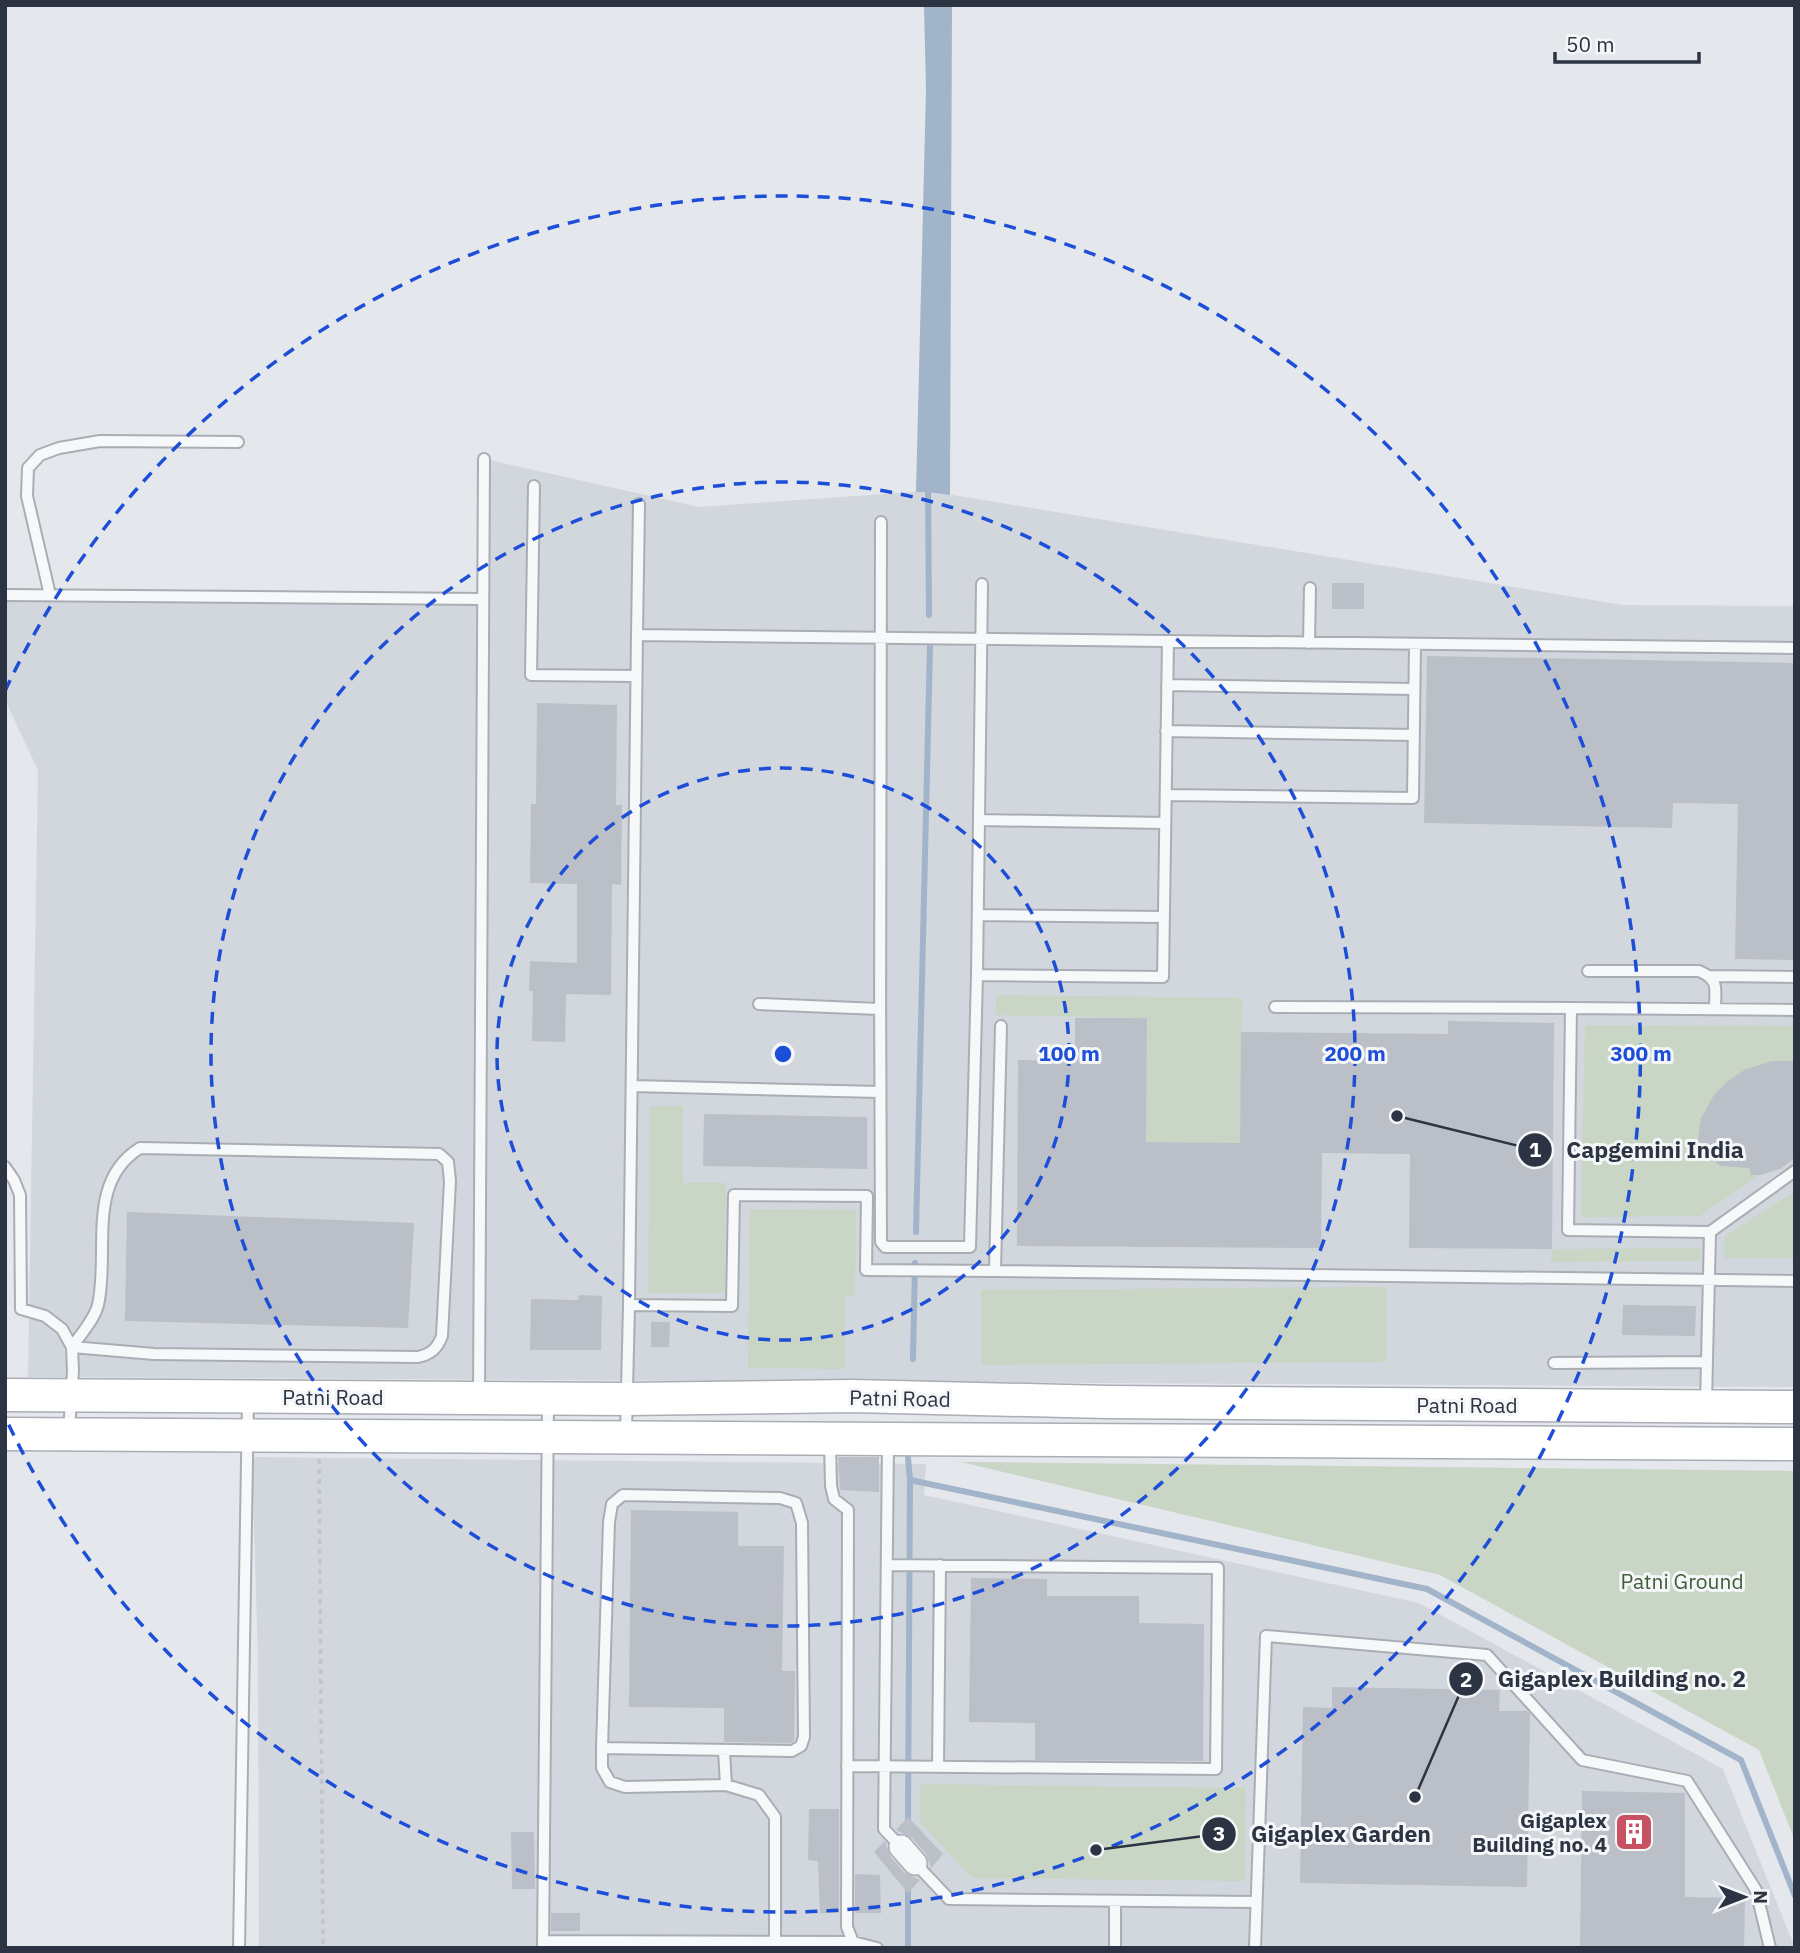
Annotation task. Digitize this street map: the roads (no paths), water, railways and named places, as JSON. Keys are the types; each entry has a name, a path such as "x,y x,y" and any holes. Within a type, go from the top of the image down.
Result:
{"main road":[{"name":"Patni Road","path":"5,1395 548,1399 852,1396 1122,1402 1795,1407"},
{"name":"Patni Road","path":"5,1434 1795,1444"}],"lane":[{"path":"50,595 27,496 28,468 40,455 58,448 100,441 238,442"},
{"path":"479,1398 484,459"},
{"path":"534,486 531,675 636,676"},
{"path":"626,1438 639,504"},
{"path":"881,522 881,1242 885,1247 895,1248 970,1247"},
{"path":"965,1271 970,1247 977,975 982,584"},
{"path":"1309,643 1310,588"},
{"path":"5,595 483,599"},
{"path":"637,635 1795,649"},
{"path":"977,975 1163,977 1168,641"},
{"path":"1166,795 1413,798 1415,644"},
{"path":"1167,685 1414,689"},
{"path":"1166,731 1414,735"},
{"path":"979,820 1165,823"},
{"path":"978,915 1164,917"},
{"path":"1588,971 1699,971 1715,983 1715,1009"},
{"path":"1709,976 1795,977"},
{"path":"759,1004 879,1009"},
{"path":"1275,1007 1795,1010"},
{"path":"1571,1008 1568,1230 1710,1232 1795,1171"},
{"path":"995,1272 1001,1026"},
{"path":"632,1086 880,1092"},
{"path":"140,1148 439,1154 448,1162 450,1181 442,1336 438,1347 428,1355 154,1354 72,1347 98,1307 103,1205 115,1176 128,1156 140,1148"},
{"path":"5,1167 15,1180 20,1195 20,1309 45,1316 62,1329 72,1347 69,1434"},
{"path":"629,1305 732,1306 734,1195 867,1196 866,1270 1795,1281"},
{"path":"1706,1406 1710,1232"},
{"path":"1554,1363 1707,1362"},
{"path":"239,1948 248,1397"},
{"path":"548,1399 543,1944 853,1942 877,1948"},
{"path":"830,1439 831,1486 834,1499 848,1510 847,1927 853,1942"},
{"path":"888,1441 884,1829 949,1899 1256,1902"},
{"path":"602,1748 792,1751 801,1746 804,1737 802,1523 796,1503 780,1498 624,1495 612,1504 609,1522 602,1748 602,1768 610,1782 625,1787 726,1785 759,1795 775,1817 775,1942"},
{"path":"847,1766 1216,1769 1218,1568 887,1564"},
{"path":"938,1767 940,1565"},
{"path":"1255,1948 1266,1636 1487,1655 1582,1760 1687,1781 1756,1890 1770,1948"},
{"path":"724,1750 726,1785"},
{"path":"1115,1901 1115,1948"}],"water":[{"path":"924,5 952,5 950,495 916,492 926,90"}],"waterway":[{"path":"928,484 929,615"},
{"path":"916,1232 930,646"},
{"path":"913,1359 915,1263"},
{"path":"908,1458 908,1823"},
{"path":"910,1480 1427,1589 1741,1760 1795,1896"},
{"path":"908,1887 908,1948"}],"place":[{"name":"Capgemini India","path":"1397,1116"},
{"name":"Gigaplex Building no. 2","path":"1415,1797"},
{"name":"Gigaplex Building no. 4","path":"1634,1832"},
{"name":"Gigaplex Garden","path":"1096,1850"}],"park label":[{"name":"Patni Ground","path":"1682,1581"}]}
